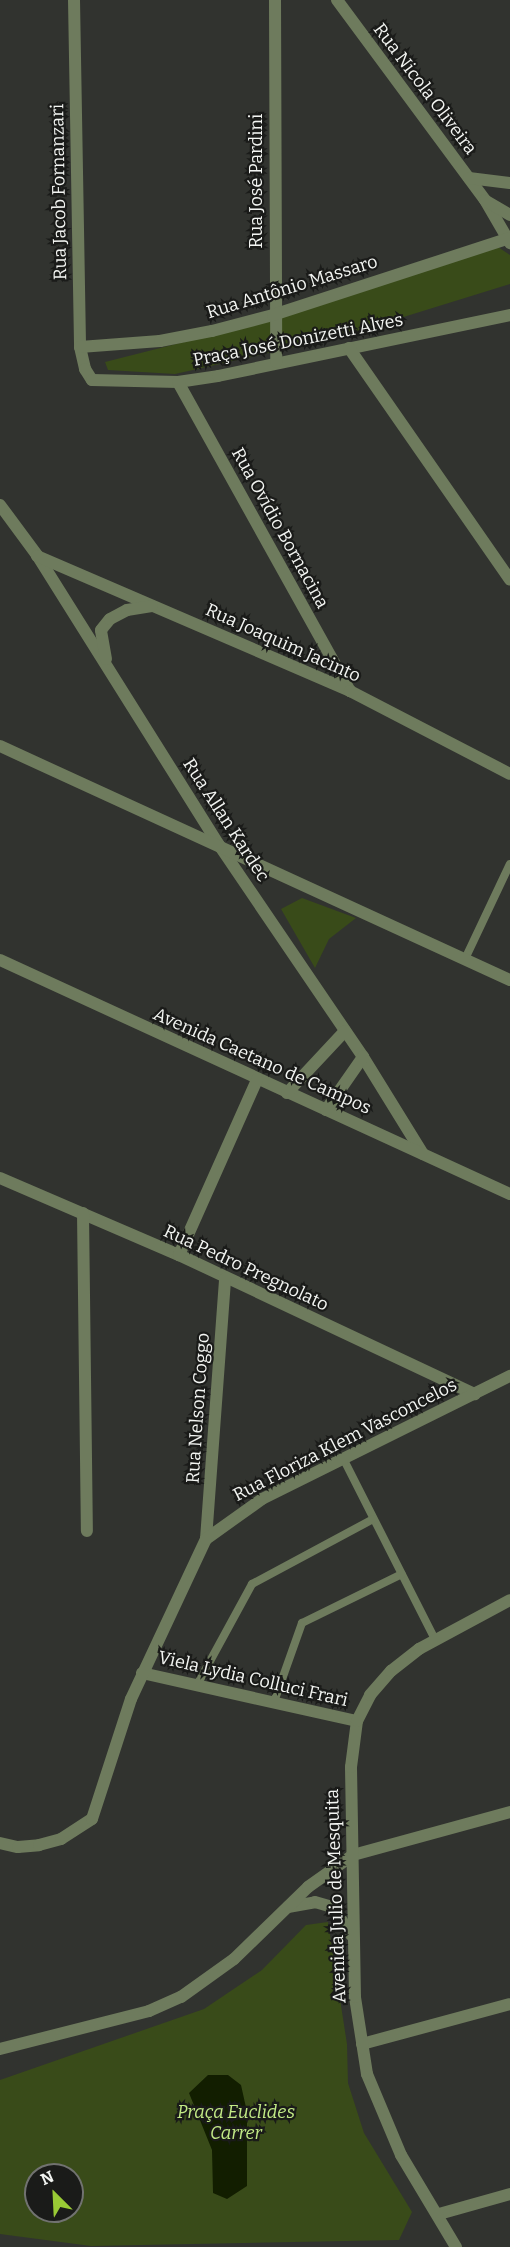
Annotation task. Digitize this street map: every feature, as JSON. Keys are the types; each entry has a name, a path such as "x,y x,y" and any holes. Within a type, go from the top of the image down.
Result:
{"street":[{"name":"Rua Jacob Fornanzari","path":"74,0 80,347 85,369 92,381"},
{"name":"Rua José Pardini","path":"275,0 273,315 276,362"},
{"name":"Rua Nicola Oliveira","path":"337,0 485,200 509,240"},
{"path":"469,178 510,183"},
{"name":"Rua Nicola Oliveira","path":"485,200 510,215"},
{"name":"Rua Antônio Massaro","path":"80,347 160,341 273,315 509,240"},
{"name":"Praça José Donizetti Alves","path":"92,381 178,382 510,315"},
{"path":"349,348 510,580"},
{"name":"Rua Ovídio Bornacina","path":"178,382 350,692"},
{"name":"Rua Allan Kardec","path":"0,505 37,555 219,846 363,1057 423,1154"},
{"name":"Rua Joaquim Jacinto","path":"37,555 350,692 510,774"},
{"path":"109,671 101,630 110,619 127,610 153,606"},
{"path":"0,746 510,980"},
{"name":"Avenida Caetano de Campos","path":"0,960 256,1080 510,1194"},
{"path":"287,1093 345,1031"},
{"path":"326,1110 363,1057"},
{"path":"179,1255 256,1080"},
{"name":"Rua Pedro Pregnolato","path":"0,1178 179,1255 225,1279 475,1394"},
{"path":"83,1214 87,1531"},
{"name":"Rua Nelson Coggo","path":"206,1539 225,1279"},
{"name":"Rua Floriza Klem Vasconcelos","path":"0,1843 39,1845 61,1839 92,1819 142,1673 206,1539 262,1499 510,1376"},
{"name":"Avenida Julio de Mesquita","path":"456,2247 439,2214 401,2155 382,2116 367,2074 362,2044 353,1939 351,1767 357,1720 370,1695 391,1671 435,1639 510,1600"},
{"name":"Viela Lydia Colluci Frari","path":"142,1673 357,1720"},
{"path":"0,2049 149,2011 181,1997 234,1959 308,1887 353,1855 510,1812"},
{"path":"288,1907 315,1902 333,1907 353,1939"},
{"path":"362,2044 510,2004"},
{"path":"439,2214 510,2194"}],"lane":[{"path":"465,959 510,864"},
{"path":"344,1460 435,1639"},
{"path":"197,1685 252,1584 374,1519"},
{"path":"274,1702 302,1623 402,1574"}],"green space":[{"path":"498,247 510,255 510,284 339,337 175,374 108,370 105,362 263,322"},
{"path":"302,898 356,918 329,939 315,968 281,909"},
{"name":"Praça Euclides Carrer","path":"328,1922 347,2044 348,2083 364,2133 412,2212 399,2240 91,2246 0,2234 0,2080 204,2009 262,1970 306,1925"}],"shaded area":[{"path":"208,2075 228,2075 241,2085 247,2112 247,2186 227,2199 213,2193 212,2150 189,2093"}]}
